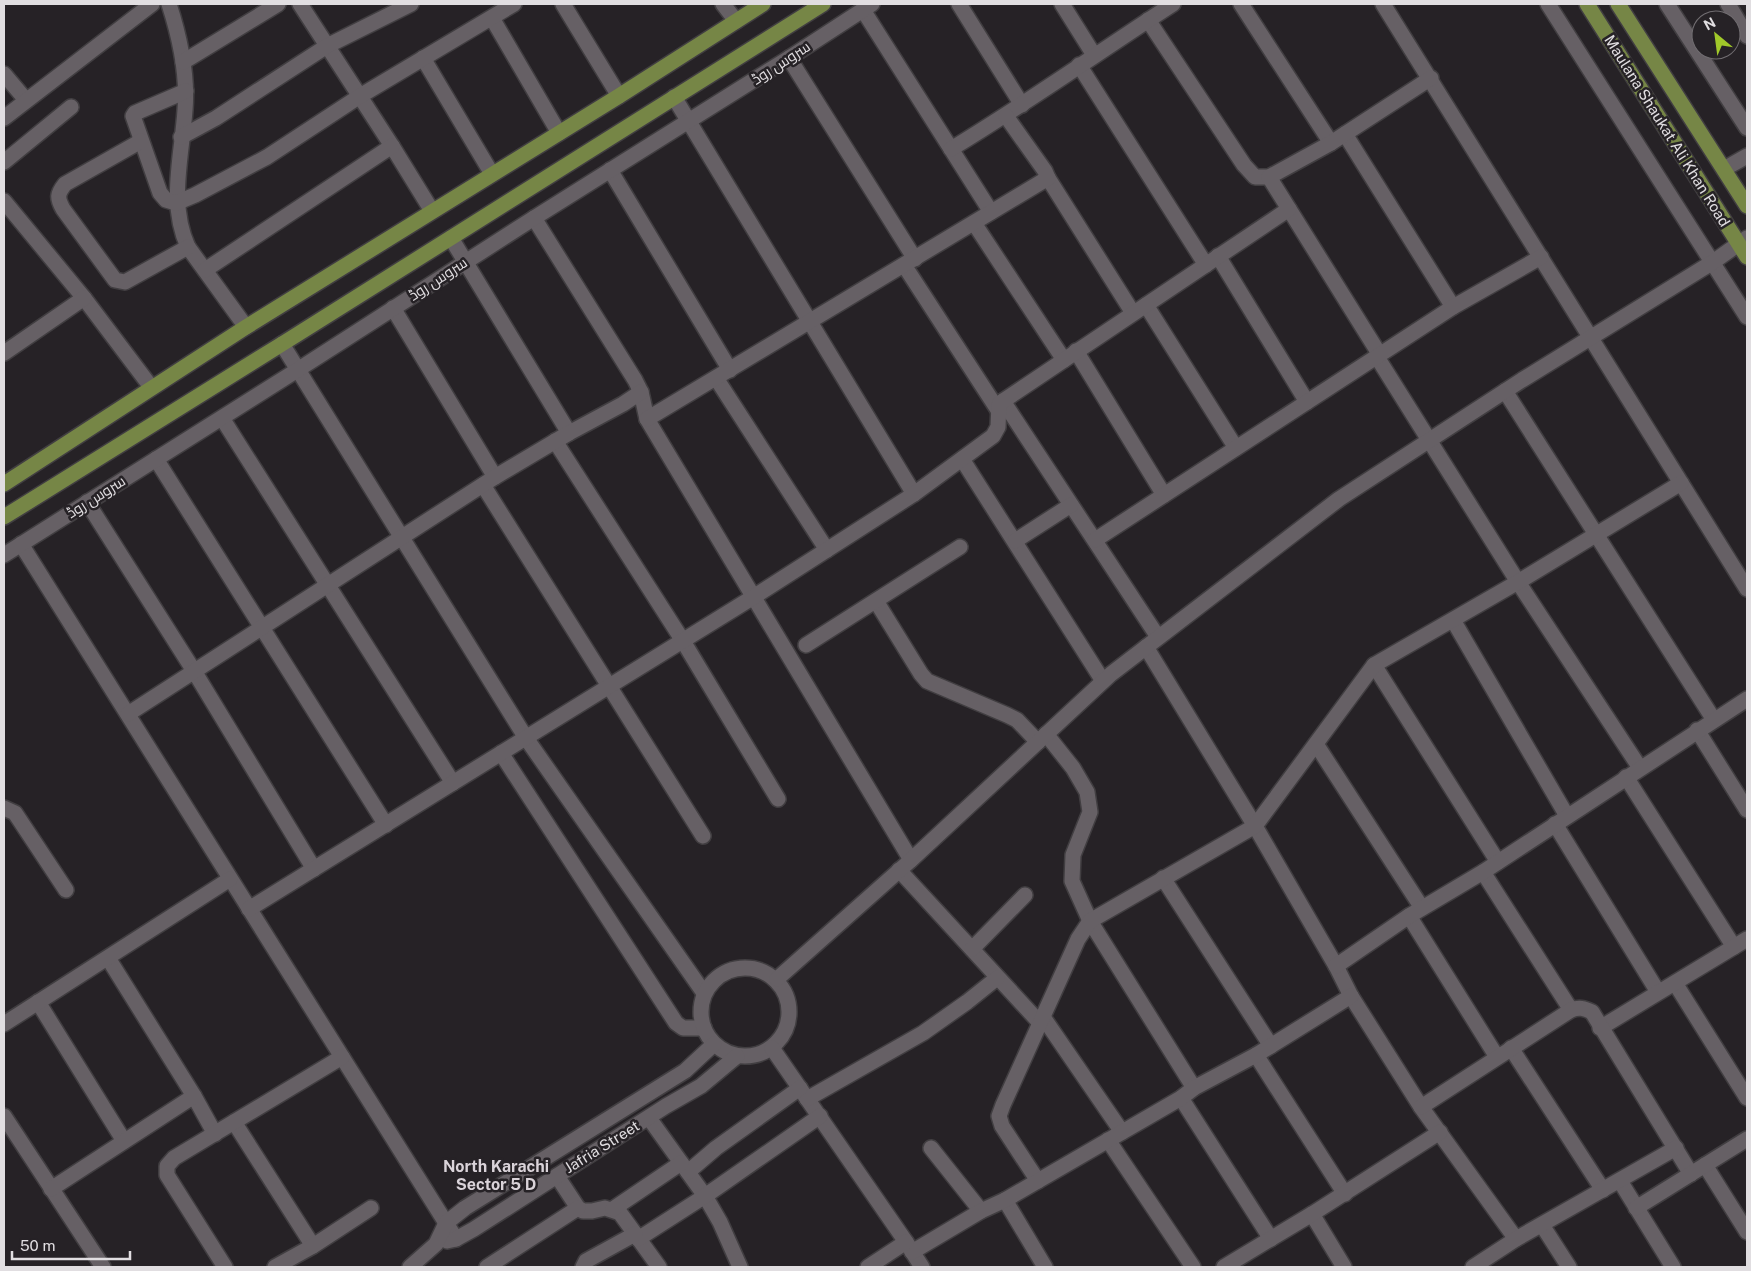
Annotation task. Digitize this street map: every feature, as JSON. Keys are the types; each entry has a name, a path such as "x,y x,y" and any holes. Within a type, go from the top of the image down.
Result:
{"main road":[{"path":"4,484 246,327 619,96 763,4"},
{"path":"4,517 823,4"},
{"name":"Maulana Shaukat Ali Khan Road","path":"1587,4 1744,247"},
{"name":"Maulana Shaukat Ali Khan Road","path":"1618,4 1747,206"}],"street":[{"path":"4,118 152,4"},
{"path":"169,4 178,30 186,91 176,203 182,233 188,246 246,327"},
{"path":"183,62 278,4"},
{"path":"300,4 432,211"},
{"path":"182,137 216,118 327,46 409,4"},
{"path":"186,91 135,113 133,116 160,193 166,200 176,203 267,157 360,96 514,4"},
{"path":"563,4 619,96"},
{"path":"723,4 736,21"},
{"path":"958,4 1022,105"},
{"path":"1062,4 1094,56"},
{"path":"951,149 1006,116 1094,56 1153,12 1173,4"},
{"path":"1241,4 1331,143"},
{"path":"1383,4 1431,78 1747,589"},
{"path":"1548,4 1747,317"},
{"path":"1667,4 1747,128"},
{"path":"1728,4 1747,36"},
{"path":"867,7 951,149 991,212"},
{"name":"سروس روڈ","path":"4,555 534,218 790,58 867,7"},
{"path":"1153,12 1244,165 1254,177 1269,178 1331,143 1431,78"},
{"path":"492,18 559,133"},
{"path":"423,58 492,174"},
{"path":"790,58 909,262 1000,405 1072,504 1158,637"},
{"path":"1079,65 1307,402"},
{"path":"4,74 26,100"},
{"path":"674,97 914,494"},
{"path":"4,162 70,107"},
{"path":"1006,116 1236,448"},
{"path":"1345,134 1453,307"},
{"path":"141,141 65,184 58,192 58,199 62,209 114,280 120,282 125,282 188,246"},
{"path":"205,270 392,146"},
{"path":"1724,169 1747,156"},
{"path":"610,170 730,370"},
{"path":"648,418 1048,178"},
{"path":"1269,178 1518,582 1640,768"},
{"path":"4,201 84,298 152,387"},
{"path":"249,909 683,641 914,494 993,436 998,427 1000,405 1070,355 1288,209"},
{"path":"534,218 630,372 641,392 648,418 911,860"},
{"path":"974,223 1070,355 1164,496"},
{"path":"451,238 569,433"},
{"path":"777,980 911,860 1103,681 1339,499 1590,337 1713,262 1744,247"},
{"path":"1096,540 1453,307 1541,258"},
{"path":"4,353 84,298"},
{"path":"394,308 489,481 608,687 703,836"},
{"path":"282,344 526,738 704,993"},
{"path":"716,378 827,550"},
{"path":"1505,391 1714,720"},
{"path":"128,714 489,481 641,392"},
{"path":"222,418 329,584 453,783"},
{"path":"555,442 683,641 778,799"},
{"path":"156,459 386,825"},
{"path":"962,459 1103,681"},
{"path":"1038,1181 1002,1126 1000,1116 1003,1105 1078,939 1090,922 1255,826 1374,665 1518,582 1681,483"},
{"path":"87,502 194,671 314,869"},
{"path":"1015,541 1072,504"},
{"path":"21,544 456,1239"},
{"path":"806,645 960,547"},
{"path":"876,601 921,674 927,680 1017,720 1042,738 1073,768 1087,792 1090,812 1073,855 1072,881 1090,922 1194,1088"},
{"path":"1453,620 1561,820 1658,992"},
{"path":"1146,647 1255,826 1336,966 1351,996 1421,1107 1516,1240"},
{"path":"1374,665 1498,862"},
{"path":"1336,966 1408,916 1498,862 1747,699"},
{"path":"1697,730 1747,810"},
{"path":"1316,744 1422,908"},
{"path":"501,753 676,1023 683,1028 704,1028"},
{"path":"1600,1028 1744,941 1626,777"},
{"path":"4,808 15,814 66,890"},
{"path":"899,870 997,978 1042,1020 1122,1132"},
{"path":"1482,872 1571,1010"},
{"path":"1163,878 1270,1046"},
{"path":"4,1024 230,879"},
{"path":"972,949 1025,896"},
{"path":"1408,916 1497,1057"},
{"path":"108,958 194,1096 214,1134"},
{"path":"737,968 759,969 777,980 790,1002 788,1028 772,1048 755,1055 737,1056 714,1044 704,1028 701,1011 704,993 718,976 737,968"},
{"path":"613,1210 685,1168 804,1093 923,1033 997,978"},
{"path":"1675,982 1747,1098"},
{"path":"868,1267 1006,1200 1181,1098 1194,1088 1256,1055 1351,996"},
{"path":"38,1002 124,1141"},
{"path":"1421,1107 1571,1010 1577,1008 1586,1009 1592,1012 1600,1028 1691,1174"},
{"name":"Jafria Street","path":"420,1264 436,1244 446,1223 465,1208 685,1071 714,1044"},
{"path":"772,1048 922,1267"},
{"path":"1511,1048 1604,1190"},
{"path":"1256,1055 1344,1194"},
{"name":"Jafria Street","path":"436,1244 456,1239 557,1176 701,1086 737,1056"},
{"path":"225,1267 167,1175 167,1166 174,1158 342,1057"},
{"path":"51,1189 194,1096"},
{"path":"1181,1098 1271,1239"},
{"path":"4,1116 103,1267"},
{"path":"583,1267 583,1263 586,1261 636,1237 705,1196 820,1116"},
{"path":"649,1118 705,1196 720,1222 740,1267"},
{"path":"234,1122 313,1246"},
{"path":"1224,1267 1344,1194 1440,1132"},
{"path":"583,1134 595,1152"},
{"path":"1636,1208 1747,1138"},
{"path":"1108,1140 1193,1267"},
{"path":"932,1148 981,1211"},
{"path":"1473,1267 1516,1240 1676,1148"},
{"path":"1705,1165 1747,1232"},
{"path":"557,1176 578,1208 583,1211 605,1208 620,1212 659,1267"},
{"path":"1620,1180 1673,1267"},
{"path":"1006,1200 1045,1267"},
{"path":"275,1267 313,1246 371,1208"},
{"path":"487,1267 578,1208"},
{"path":"1312,1214 1344,1267"},
{"path":"1542,1225 1569,1267"}],"district":[{"name":"North Karachi Sector 5 D","path":"496,1175"}]}
